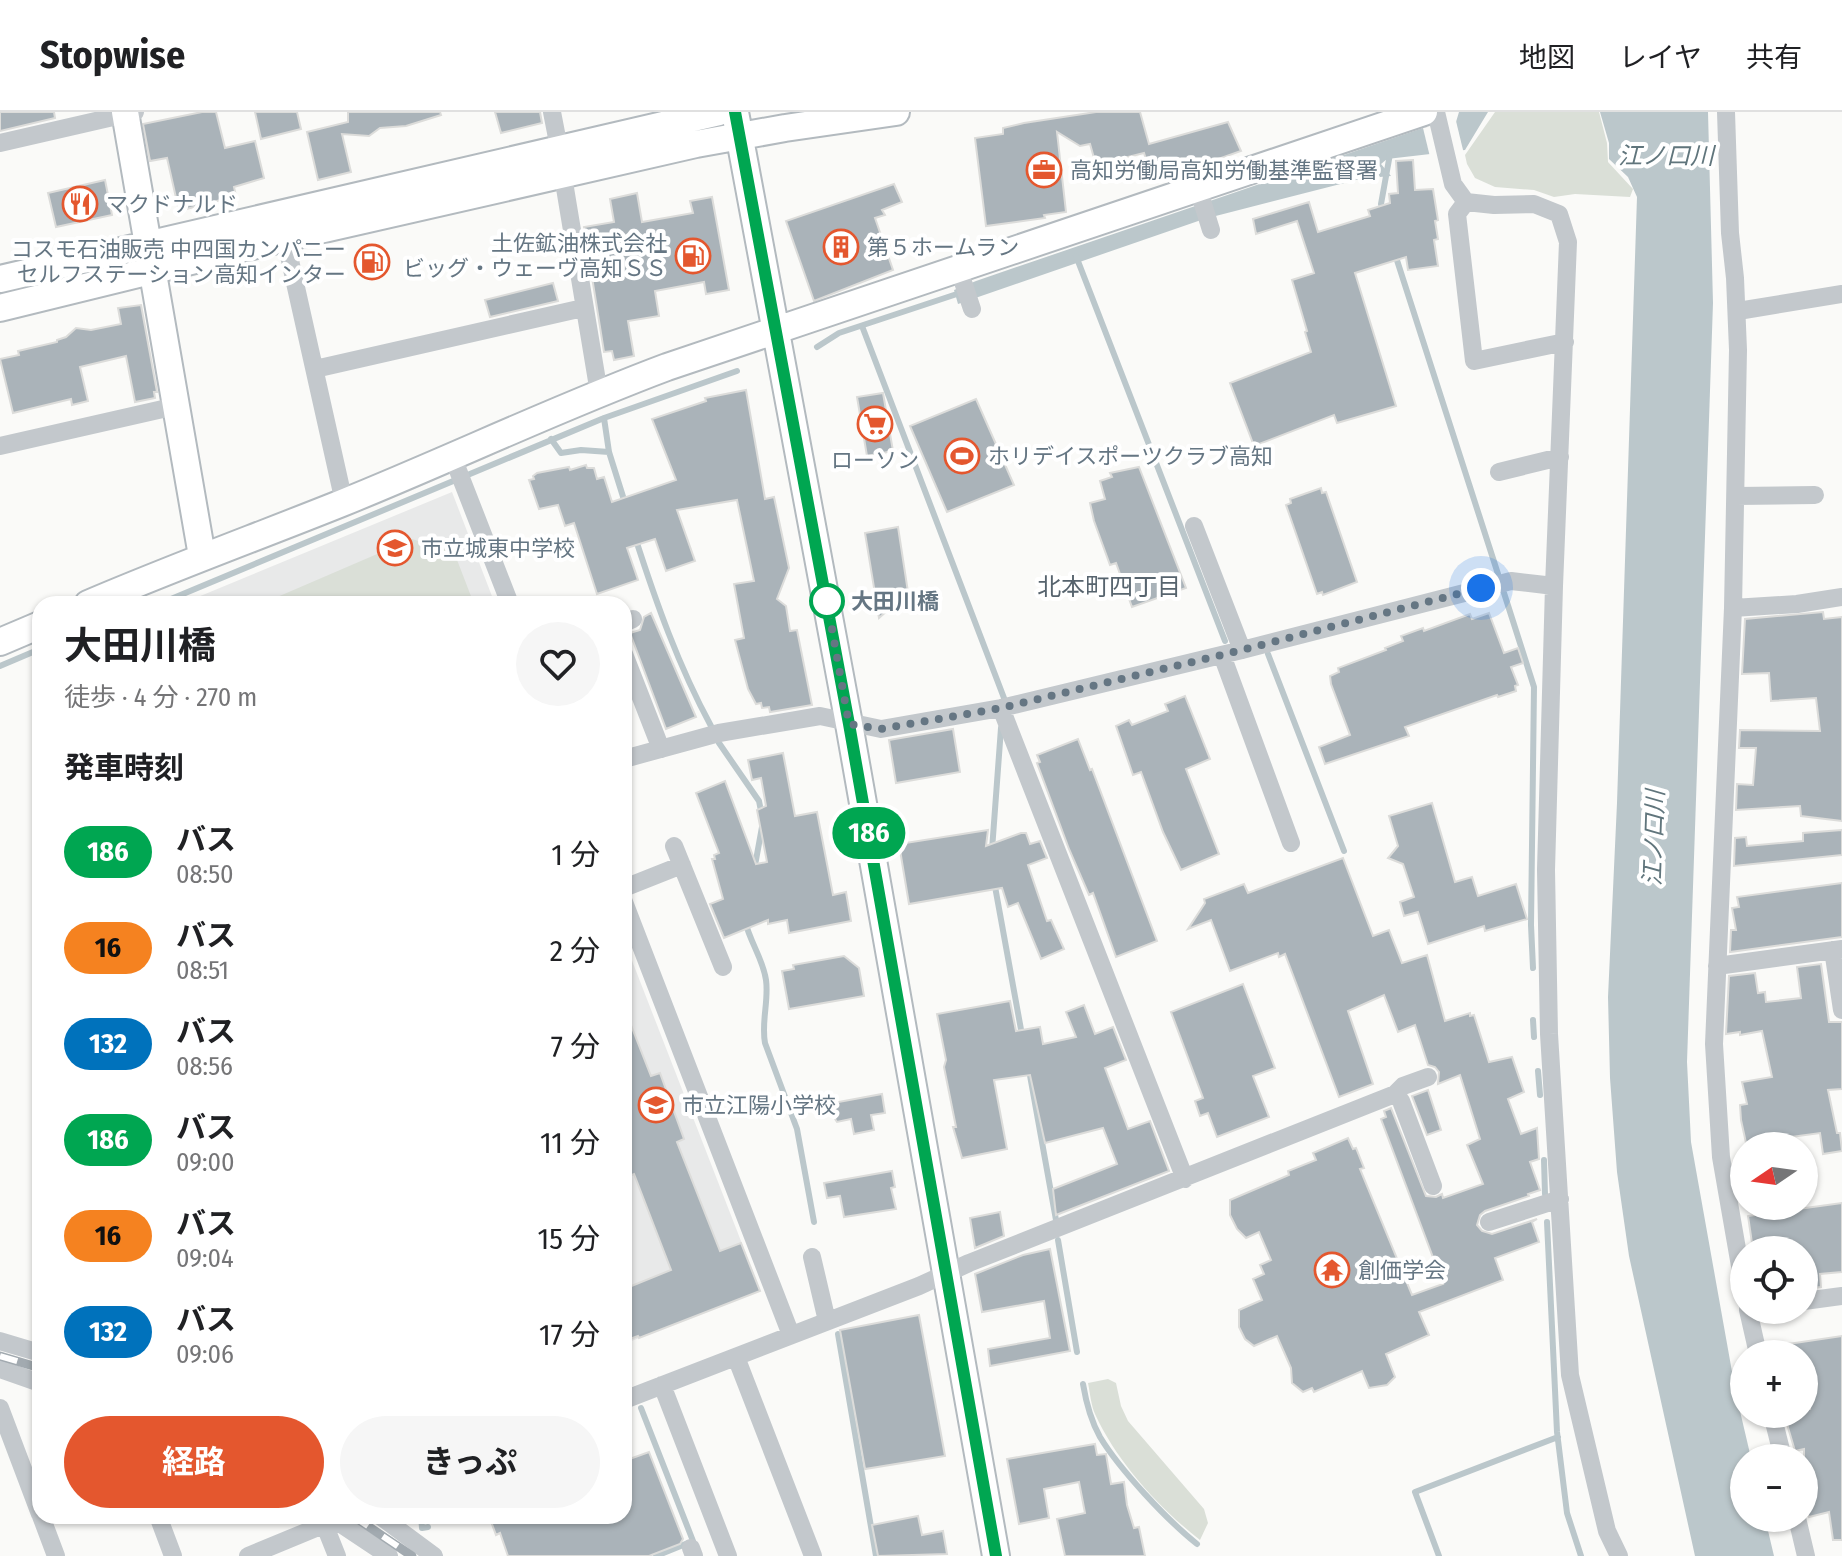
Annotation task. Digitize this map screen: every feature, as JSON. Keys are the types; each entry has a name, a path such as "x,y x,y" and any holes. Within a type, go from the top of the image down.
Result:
{"street":[{"path":"552,112 559,148"},
{"path":"0,308 152,257 559,148 719,112"},
{"path":"0,279 285,238 563,176 738,124 896,112"},
{"path":"1726,112 1730,233 1738,311 1736,496 1714,1044 1719,1131 1734,1236"},
{"path":"0,143 128,113 202,556"},
{"path":"107,596 344,502 459,472 599,393 777,330 961,276 1433,116 1453,184 1466,202 1534,204 1559,214 1568,242 1546,875 1549,1034 1570,1375 1607,1531 1619,1556"},
{"path":"738,124 849,724 996,1556"},
{"path":"563,176 599,393"},
{"path":"1200,193 1211,230"},
{"path":"1466,202 1457,214 1474,361 1565,342"},
{"path":"285,238 344,502"},
{"path":"961,276 972,309"},
{"path":"1738,311 1842,294"},
{"path":"315,369 583,308"},
{"path":"0,446 176,406"},
{"path":"1499,472 1560,457"},
{"path":"459,472 507,596"},
{"path":"1736,496 1815,495"},
{"path":"1194,526 1242,650"},
{"path":"632,757 719,733 820,716 881,729 1001,708 1511,581 1554,586"},
{"path":"1733,608 1797,604 1842,597"},
{"path":"0,642 32,628"},
{"path":"1222,655 1291,843"},
{"path":"632,675 661,749"},
{"path":"1001,708 1185,1179"},
{"path":"674,846 723,967"},
{"path":"632,885 682,865"},
{"path":"632,923 791,1335"},
{"path":"1717,966 1837,950 1842,1010"},
{"path":"632,1397 1185,1179 1395,1094 1403,1086 1428,1077"},
{"path":"1395,1094 1401,1101 1433,1186"},
{"path":"1489,1222 1560,1199"},
{"path":"812,1257 827,1321"},
{"path":"1818,1299 1842,1296"},
{"path":"0,1341 32,1351"},
{"path":"736,1357 813,1556"},
{"path":"0,1369 32,1380"},
{"path":"662,1385 728,1556"},
{"path":"0,1408 32,1494"},
{"path":"44,1524 56,1556"},
{"path":"161,1524 173,1556"},
{"path":"248,1556 324,1524"},
{"path":"334,1524 337,1556"},
{"path":"340,1524 389,1556"},
{"path":"391,1524 434,1556"},
{"path":"1800,1532 1806,1556"}],"shaded area":[{"path":"1495,112 1599,112 1608,162 1633,189 1630,197 1575,194 1554,197 1534,190 1495,187 1475,178 1465,155"},
{"name":"市立城東中学校","path":"452,492 492,596 200,596"},
{"path":"412,539 454,552 471,596 280,596"},
{"name":"市立江陽小学校","path":"632,961 760,1290 632,1341"},
{"path":"1108,1379 1116,1383 1128,1421 1204,1509 1208,1523 1200,1540 1169,1514 1140,1483 1104,1432 1094,1410 1088,1383"}],"water":[{"path":"1459,112 1488,112 1465,150 1387,159 1381,164 1391,176 1380,177 1372,171 1360,179 1204,219 958,304 954,290 976,281 1423,128 1456,122"},
{"name":"江ノ口川","path":"1600,112 1708,112 1713,303 1687,1062 1691,1142 1730,1360 1730,1428 1744,1428 1748,1444 1730,1444 1730,1532 1768,1532 1774,1556 1695,1556 1629,1256 1617,1172 1608,997 1637,197 1628,177 1609,159 1609,143"}],"pier":[{"path":"1456,121 1464,154 1430,157 1423,128"}],"building":[{"path":"0,112 54,112 55,118 0,131"},
{"path":"216,112 225,148 255,141 264,178 234,187 236,196 179,211 167,158 150,161 143,124"},
{"path":"255,112 297,112 301,129 261,139"},
{"path":"348,112 440,112 441,115 406,126 380,128 369,136 342,134 351,172 318,180 307,132 348,122"},
{"path":"495,112 540,112 542,123 501,133"},
{"path":"1096,112 1140,112 1149,144 1228,122 1241,151 1153,182 1144,153 1096,165 1090,144 1080,146 1057,132 1066,212 986,226 975,138 1003,134 1003,128 1024,123"},
{"path":"1413,160 1415,190 1433,189 1438,220 1435,221 1438,239 1434,240 1438,266 1408,270 1406,257 1355,273 1396,406 1337,423 1334,415 1254,446 1230,383 1311,352 1292,280 1314,273 1297,221 1256,234 1253,219 1309,202 1318,232 1370,216 1368,210 1390,203 1389,194 1398,193 1396,161"},
{"name":"マクドナルド","path":"105,180 112,215 56,227 48,193"},
{"name":"第５ホームラン","path":"894,184 902,202 882,210 885,215 875,218 893,270 814,301 786,221"},
{"path":"637,193 642,222 693,213 690,201 712,197 729,290 706,294 704,282 655,291 659,316 628,321 634,356 614,360 612,351 604,352 584,227 614,222 610,199"},
{"path":"553,283 558,301 490,317 485,300"},
{"path":"141,305 157,392 154,392 155,398 135,402 126,356 80,367 88,401 72,405 71,399 13,413 0,359 19,355 18,351 57,342 76,328 91,330 121,324 118,308"},
{"path":"746,390 765,499 774,497 789,568 777,599 786,606 790,631 797,630 812,705 770,712 769,707 762,708 761,703 756,704 748,689 735,640 744,638 734,584 754,581 737,500 677,510 695,561 666,571 655,539 627,548 638,580 597,594 574,523 565,526 558,505 539,509 529,480 534,479 537,473 586,465 587,468 594,468 597,479 604,477 612,502 676,480 652,419 706,401 705,398"},
{"name":"ローソン","path":"883,393 893,451 867,456 857,397"},
{"name":"ホリデイスポーツクラブ高知","path":"976,399 1014,485 947,512 910,426"},
{"path":"1139,467 1186,588 1132,607 1116,563 1110,565 1090,503 1105,499 1100,481 1112,477 1110,473"},
{"path":"1321,488 1322,493 1326,492 1357,582 1323,595 1322,592 1317,594 1286,505 1291,503 1290,499"},
{"path":"898,527 908,592 879,618 865,533"},
{"path":"1823,612 1824,619 1842,617 1842,821 1801,816 1800,806 1736,810 1737,784 1753,785 1756,748 1739,748 1740,730 1820,731 1816,698 1771,701 1769,673 1742,674 1745,619"},
{"path":"651,613 696,717 666,729 632,638 632,632 640,630 644,617"},
{"path":"1489,613 1504,653 1518,648 1523,663 1511,667 1518,685 1515,686 1516,691 1405,727 1409,736 1325,764 1319,747 1350,735 1331,684 1330,676 1339,672 1338,668 1386,650 1403,641 1401,636 1470,614 1472,619"},
{"path":"1185,696 1210,759 1186,769 1219,854 1181,870 1141,772 1133,775 1116,726 1129,720 1132,725 1168,711 1165,704"},
{"path":"953,729 960,772 896,783 889,740"},
{"path":"1078,739 1157,941 1116,957 1093,893 1089,895 1069,849 1037,763 1040,762 1037,755"},
{"path":"783,753 795,816 817,812 833,895 846,892 851,921 789,933 787,920 768,924 768,920 724,938 710,904 723,899 712,859 719,853 696,793 725,781 756,864 767,862 757,810 766,806 761,778 752,780 748,760"},
{"path":"1432,803 1455,882 1472,877 1478,896 1516,884 1527,919 1485,931 1484,926 1428,944 1418,912 1404,916 1400,902 1414,897 1403,864 1388,858 1398,846 1389,816"},
{"path":"988,830 986,846 1021,833 1026,833 1030,844 1040,841 1047,858 1028,865 1047,921 1051,920 1064,949 1041,959 1018,903 1008,907 1002,888 909,904 899,844"},
{"path":"1842,830 1842,855 1734,866 1735,838 1746,837 1747,846 1803,841 1803,833"},
{"path":"1343,858 1373,936 1389,930 1402,963 1427,955 1445,1021 1470,1013 1470,1016 1474,1015 1489,1062 1512,1057 1524,1092 1508,1099 1521,1134 1537,1128 1539,1159 1530,1162 1540,1190 1485,1211 1477,1225 1482,1231 1492,1234 1537,1219 1532,1222 1539,1242 1495,1258 1503,1280 1419,1312 1429,1335 1386,1354 1395,1377 1387,1385 1369,1388 1362,1371 1314,1392 1312,1388 1303,1392 1292,1383 1291,1368 1277,1336 1254,1346 1245,1339 1239,1327 1239,1310 1262,1300 1253,1279 1264,1274 1260,1265 1271,1260 1259,1232 1246,1238 1237,1229 1230,1215 1230,1200 1289,1175 1288,1171 1316,1160 1313,1153 1348,1138 1353,1149 1356,1148 1364,1168 1360,1169 1412,1295 1443,1284 1381,1119 1386,1117 1384,1111 1391,1108 1426,1196 1442,1194 1443,1198 1483,1184 1467,1145 1480,1139 1460,1075 1438,1084 1439,1072 1428,1065 1415,1025 1398,1032 1384,995 1348,1011 1373,1084 1339,1097 1285,954 1279,957 1278,953 1230,971 1211,920 1188,929 1205,903 1204,899 1244,884 1248,893"},
{"path":"1842,883 1842,937 1730,952 1731,930 1736,930 1732,908 1739,907 1737,897"},
{"path":"844,956 859,968 864,996 789,1009 782,971 794,969 793,965"},
{"path":"1821,964 1829,1022 1842,1022 1842,1089 1828,1090 1842,1151 1823,1154 1818,1132 1744,1132 1740,1105 1747,1104 1742,1082 1772,1077 1762,1031 1726,1034 1729,976 1755,973 1758,993 1765,992 1766,1002 1801,998 1797,967"},
{"path":"1243,984 1275,1068 1253,1076 1269,1117 1217,1137 1208,1113 1200,1116 1195,1101 1203,1098 1171,1012"},
{"path":"1010,1001 1016,1031 1040,1027 1043,1044 1076,1037 1066,1012 1084,1005 1095,1034 1113,1027 1126,1060 1105,1068 1128,1129 1150,1121 1169,1171 1056,1215 1053,1189 1117,1164 1103,1128 1045,1143 1030,1075 994,1080 1007,1149 962,1158 953,1127 956,1127 937,1014"},
{"path":"632,1028 651,1076 660,1073 684,1139 677,1142 720,1251 741,1243 760,1291 632,1338 632,1286 671,1270 634,1174"},
{"path":"1428,1090 1441,1130 1427,1135 1412,1096"},
{"path":"882,1094 885,1113 871,1115 874,1130 854,1134 851,1119 837,1122 835,1119 833,1103"},
{"path":"892,1171 895,1187 891,1188 896,1209 844,1217 840,1196 827,1198 824,1183"},
{"path":"1842,1203 1842,1272 1820,1274 1821,1287 1818,1287 1818,1236 1751,1236 1749,1220 1818,1220 1818,1206"},
{"path":"1000,1212 1004,1236 975,1248 970,1218"},
{"path":"1050,1249 1070,1351 990,1366 988,1349 1050,1338 1044,1301 982,1312 975,1274 1023,1255"},
{"path":"919,1315 945,1456 865,1469 840,1330"},
{"path":"1842,1336 1842,1540 1833,1540 1829,1512 1818,1515 1818,1444 1793,1444 1788,1428 1818,1428 1818,1340 1815,1340"},
{"path":"1095,1444 1097,1455 1106,1454 1111,1484 1124,1482 1127,1505 1134,1528 1139,1527 1145,1556 1065,1556 1057,1519 1085,1513 1079,1482 1044,1489 1049,1518 1019,1524 1007,1459"},
{"path":"649,1452 683,1539 680,1544 649,1556 508,1556 500,1533 496,1535 492,1524 632,1524 632,1458"},
{"path":"918,1516 922,1535 943,1531 947,1554 878,1556 872,1525"}],"waterway":[{"path":"1383,212 1381,204 1390,154"},
{"path":"1395,254 1498,574"},
{"path":"1076,256 1225,641"},
{"path":"817,347 839,333 963,292"},
{"path":"862,326 1004,698"},
{"path":"178,596 604,418 737,371"},
{"path":"604,418 609,452"},
{"path":"551,439 561,453 581,450 609,452 625,503"},
{"path":"635,537 668,633 711,726"},
{"path":"1504,593 1534,687 1533,968"},
{"path":"0,666 32,652"},
{"path":"1268,654 1344,851"},
{"path":"992,850 1001,728"},
{"path":"719,743 759,801 762,816"},
{"path":"754,871 762,827"},
{"path":"994,881 1022,1035"},
{"path":"745,921 766,980 765,1043 797,1129 814,1222"},
{"path":"1533,1020 1534,1037"},
{"path":"1029,1070 1056,1220"},
{"path":"1538,1071 1540,1095"},
{"path":"1544,1160 1545,1194"},
{"path":"1547,1222 1557,1432 1567,1513 1581,1556"},
{"path":"1058,1240 1077,1352"},
{"path":"838,1334 876,1556"},
{"path":"1083,1384 1094,1424 1109,1450 1145,1494 1197,1544"},
{"path":"641,1408 693,1541 656,1556"},
{"path":"1439,1556 1415,1492 1558,1437"},
{"path":"422,1524 422,1528 428,1527"}],"railway":[{"path":"0,1356 32,1366"},
{"path":"365,1524 412,1556"}],"bus line":[{"name":"186","path":"735,112 849,724 996,1556"}],"place":[{"name":"高知労働局高知労働基準監督署","path":"1044,170"},
{"name":"マクドナルド","path":"80,204"},
{"name":"第５ホームラン","path":"841,247"},
{"name":"土佐鉱油株式会社 ビッグ・ウェーヴ高知ＳＳ","path":"693,256"},
{"name":"コスモ石油販売 中四国カンパニー セルフステーション高知インター","path":"372,262"},
{"name":"ローソン","path":"875,424"},
{"name":"ホリデイスポーツクラブ高知","path":"962,456"},
{"name":"市立城東中学校","path":"395,548"},
{"name":"大田川橋","path":"827,601"},
{"name":"市立江陽小学校","path":"656,1105"},
{"name":"創価学会","path":"1332,1270"}],"district":[{"name":"北本町四丁目","path":"1109,587"}],"route":[{"path":"827,601 849,724 881,729 1001,708 1481,588"}]}
